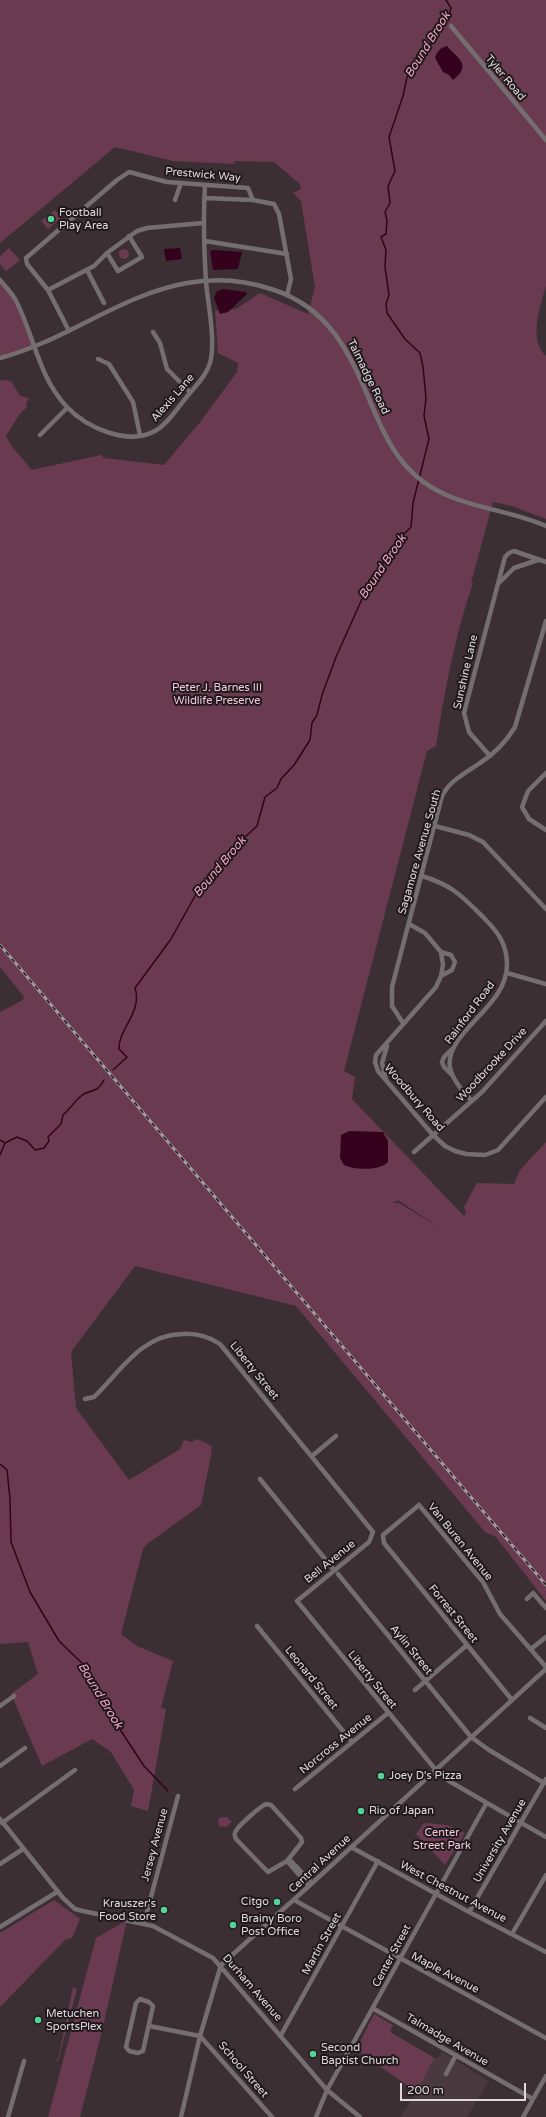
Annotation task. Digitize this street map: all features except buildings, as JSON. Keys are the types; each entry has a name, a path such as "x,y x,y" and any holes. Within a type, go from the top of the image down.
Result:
{"street":[{"name":"Tyler Road","path":"451,26 546,140"},
{"name":"Prestwick Way","path":"69,331 48,290 27,264 26,258 117,180 132,172 167,182 248,188 253,200"},
{"path":"175,200 181,183"},
{"name":"Alexis Lane","path":"0,280 14,297 53,390 67,408 82,420 101,429 121,435 140,435 156,431 205,374 210,363 210,329 203,223 205,185"},
{"path":"204,198 253,200 274,204 279,214 291,279 286,295"},
{"path":"48,290 94,266 107,253 129,236 146,228 203,223"},
{"path":"107,253 118,271 142,257 129,236"},
{"path":"205,241 287,254"},
{"path":"87,270 104,303"},
{"name":"Talmadge Road","path":"0,358 34,347 150,292 206,280 244,282 286,295 317,313 344,345 392,448 415,475 436,490 460,500 546,526"},
{"path":"153,332 160,343 167,369 190,392"},
{"path":"98,359 109,364 133,402 140,435"},
{"path":"40,435 67,408"},
{"name":"Sunshine Lane","path":"490,756 469,732 464,713 505,558 509,553 514,551 546,562"},
{"name":"Sunshine Lane","path":"497,586 514,568 540,560"},
{"name":"Sagamore Avenue South","path":"403,1023 392,1006 392,986 446,789 460,776 490,756 510,736 515,727 543,640 546,621"},
{"path":"546,773 528,791 522,807 529,819 546,830"},
{"path":"435,826 469,835 483,842 546,909"},
{"name":"Rainford Road","path":"422,876 441,882 453,888 497,931 505,948 507,973 497,996 458,1040 453,1049 450,1063 452,1075"},
{"path":"403,1023 436,987 441,976 443,965 441,952 425,933 409,924"},
{"path":"441,952 451,955 455,962 452,970 441,976"},
{"path":"507,973 546,984"},
{"name":"Woodbrooke Drive","path":"414,1152 472,1101 546,1021"},
{"name":"Woodbury Road","path":"403,1023 390,1039 382,1059 386,1080 433,1136 455,1151 477,1155 494,1152 503,1146 546,1097"},
{"path":"453,1049 444,1057 442,1062 459,1087 472,1101"},
{"name":"Liberty Street","path":"85,1399 94,1397 141,1348 153,1340 162,1336 173,1334 199,1335 214,1340 225,1350 372,1529 373,1535"},
{"path":"312,1456 336,1436"},
{"name":"Aylin Street","path":"260,1479 471,1737 489,1750 545,1781"},
{"name":"Van Buren Avenue","path":"382,1538 419,1505 483,1582 500,1614 546,1668"},
{"name":"Bell Avenue","path":"297,1601 336,1572 369,1542 373,1535"},
{"name":"Forrest Street","path":"382,1538 384,1543 512,1700"},
{"path":"527,1599 533,1594 546,1608"},
{"name":"Liberty Street","path":"297,1601 435,1769 449,1781 486,1804 546,1837"},
{"name":"Leonard Street","path":"257,1626 352,1742"},
{"path":"531,1649 546,1637"},
{"path":"415,1690 467,1645"},
{"name":"Central Avenue","path":"221,1965 311,1885 546,1668"},
{"path":"0,1706 14,1696"},
{"name":"Norcross Avenue","path":"295,1789 388,1713"},
{"path":"530,1718 546,1728"},
{"path":"0,1766 25,1748"},
{"path":"1,1821 75,1770"},
{"name":"University Avenue","path":"469,1912 545,1781"},
{"name":"Jersey Avenue","path":"144,1923 178,1796"},
{"name":"Center Street","path":"316,2117 327,2090 374,2009 486,1804"},
{"path":"263,1805 271,1805 302,1838 302,1842 288,1860 271,1872 265,1871 236,1839 235,1831 263,1805"},
{"name":"Durham Avenue","path":"1,1821 57,1892 75,1908 144,1923 206,1953 221,1965 327,2090 360,2117"},
{"name":"West Chestnut Avenue","path":"351,1847 469,1912 546,1952"},
{"path":"0,1864 23,1849"},
{"path":"288,1860 311,1885"},
{"name":"Martin Street","path":"281,2035 378,1861"},
{"path":"512,1934 546,1875"},
{"path":"0,1927 57,1892"},
{"name":"Maple Avenue","path":"294,1900 400,1960 546,2038"},
{"path":"182,2117 200,2036 221,1965"},
{"path":"140,1999 149,2002 153,2006 149,2026 143,2051 138,2053 129,2051 126,2047 136,2002 140,1999"},
{"name":"Talmadge Avenue","path":"374,2009 532,2099"},
{"path":"149,2026 200,2036"},
{"name":"School Street","path":"200,2036 272,2117"},
{"path":"446,2074 456,2055"},
{"path":"8,2117 24,2061"},
{"path":"523,2117 546,2076"}],"shaded area":[{"path":"447,46 458,57 462,65 462,69 459,74 453,80 449,75 443,72 435,58 439,50"},
{"path":"180,248 182,259 166,261 164,249"},
{"path":"210,251 242,252 238,269 213,270"},
{"path":"223,289 246,292 247,294 228,312 220,314 214,298 217,291"},
{"path":"349,1131 383,1132 388,1141 388,1162 379,1167 367,1169 348,1167 344,1165 340,1158 341,1135"},
{"path":"374,2014 393,2025 390,2032 437,2059 442,2052 489,2081 467,2117 400,2117 417,2092 356,2050"}],"green space":[{"name":"Peter J. Barnes III Wildlife Preserve","path":"0,0 546,0 546,286 537,322 537,332 541,349 546,356 546,519 512,506 493,502 471,583 473,583 455,644 436,746 427,751 344,1071 355,1077 352,1099 464,1216 466,1214 464,1207 477,1183 514,1184 520,1170 546,1142 546,1601 496,1537 485,1532 296,1306 135,1266 71,1352 76,1408 129,1480 180,1449 184,1440 191,1442 197,1439 212,1446 201,1505 147,1544 143,1549 121,1634 137,1646 173,1661 161,1708 166,1709 148,1811 131,1806 134,1790 111,1752 92,1739 42,1766 11,1694 38,1674 28,1642 0,1644 0,1012 23,1000 24,997 0,967 0,380 11,381 20,396 29,398 26,404 27,407 19,415 6,436 13,448 32,470 101,455 104,458 164,465 201,421 237,372 238,363 218,353 215,309 217,311 236,309 260,293 308,314 315,287 301,201 293,193 301,189 300,184 274,162 234,161 235,164 173,161 115,147 0,243","holes":["398,1200 443,1230 399,1203 393,1203"]},
{"name":"Football Play Area","path":"55,210 61,218 48,229 41,221"},
{"path":"9,248 20,260 6,271 0,264 0,256"},
{"path":"124,249 129,254 124,259 119,254"},
{"path":"0,280 10,292 34,347 0,357"},
{"path":"227,1817 232,1822 226,1827 219,1826 218,1819"},
{"name":"Center Street Park","path":"424,1823 447,1825 465,1833 445,1865 416,1834"},
{"path":"54,1900 80,1919 72,1938 66,1939 0,2007 0,1933"},
{"path":"127,1920 102,2031 80,2117 48,2117 96,1938"},
{"path":"73,1987 77,1989 58,2061 54,2060 58,2059"},
{"path":"374,2014 393,2025 390,2032 434,2058 417,2092 356,2050"}],"waterway":[{"name":"Bound Brook","path":"113,1070 127,1057 119,1049 122,1035 136,1005 137,996 135,988 171,939 195,896 214,872 221,868 232,849 257,826 265,797 277,788 281,779 294,765 310,740 312,723 317,715 322,695 336,657 362,599 363,593 399,539 411,527 413,503 429,439 424,416 426,398 423,367 420,353 405,339 387,313 386,304 389,295 385,267 386,250 381,237 386,234 387,220 385,212 390,203 388,186 395,171 389,137 403,96 407,77 416,61 427,50 449,15 451,8 446,0"},
{"name":"Bound Brook","path":"0,1155 5,1143 17,1137 27,1141 35,1150 44,1148 49,1141 48,1137 61,1124 63,1115 81,1096 96,1090 104,1080"},
{"name":"Bound Brook","path":"0,1140 5,1143"},
{"name":"Bound Brook","path":"0,1464 7,1470 10,1499 11,1542 30,1592 59,1641 84,1665 89,1682 144,1766 168,1791"}],"railway":[{"path":"0,945 546,1585"}],"place":[{"name":"Football Play Area","path":"51,219"},
{"name":"Joey D's Pizza","path":"381,1776"},
{"name":"Rio of Japan","path":"361,1811"},
{"name":"Citgo","path":"277,1902"},
{"name":"Krauszer's Food Store","path":"164,1910"},
{"name":"Brainy Boro Post Office","path":"233,1925"},
{"name":"Metuchen SportsPlex","path":"38,2020"},
{"name":"Second Baptist Church","path":"313,2054"}]}
